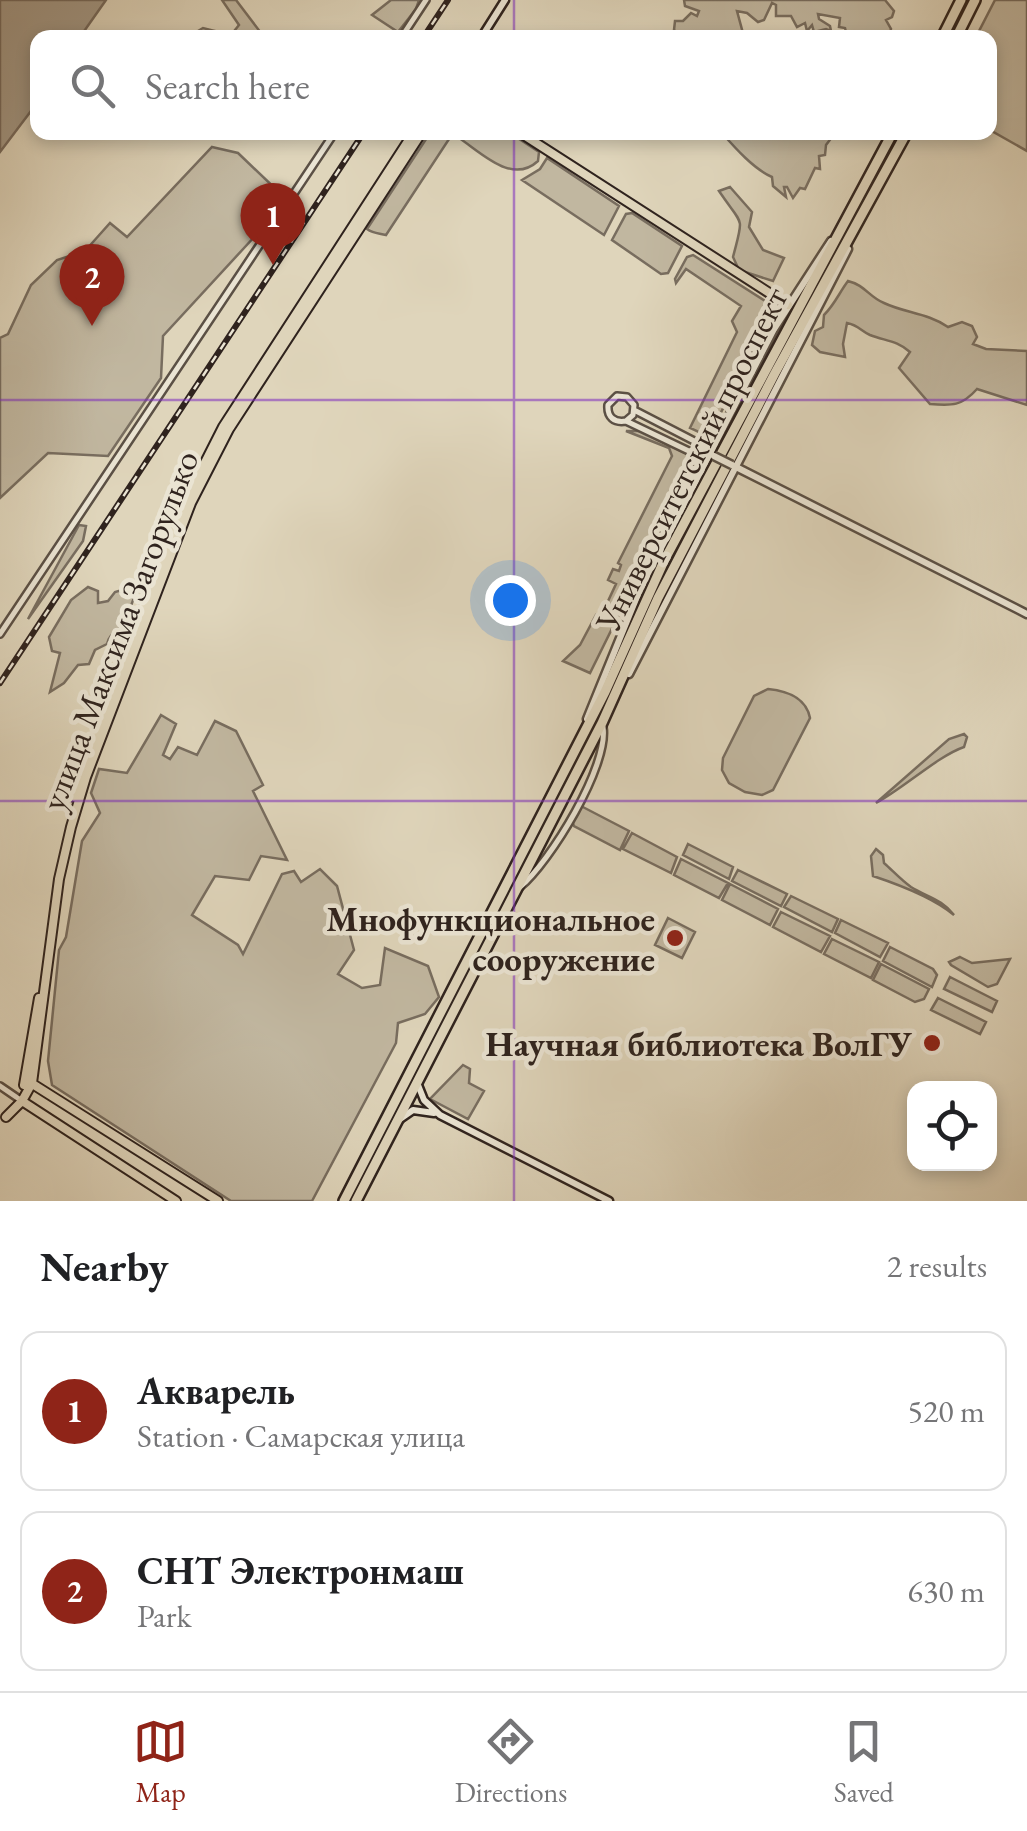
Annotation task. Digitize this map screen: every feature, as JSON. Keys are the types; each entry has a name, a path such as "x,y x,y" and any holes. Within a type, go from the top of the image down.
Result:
{"highway":[{"path":"946,30 961,0"},
{"path":"960,30 975,0"},
{"name":"Университетский проспект","path":"344,1201 576,747 664,561 793,308 890,140"},
{"path":"877,192 903,140"},
{"name":"Университетский проспект","path":"356,1201 602,723 658,598 877,192"}],"main road":[{"name":"улица Максима Загорулько","path":"28,1084 54,875 65,830 81,775 167,546 223,427 409,140"},
{"name":"улица Максима Загорулько","path":"28,1084 58,879 71,827 86,777 187,513 229,429 417,140"},
{"path":"531,140 793,308"},
{"path":"3,1121 28,1084 218,1201"},
{"path":"20,1100 176,1201"}],"street":[{"path":"406,30 426,0"},
{"path":"486,30 505,0"},
{"path":"0,634 330,140"},
{"name":"Университетский проспект","path":"602,723 877,192"},
{"path":"793,308 812,308"},
{"name":"Университетский проспект","path":"576,747 625,620 793,308"},
{"path":"712,455 693,453 626,421 616,421 610,416 609,402 622,396 631,401 634,410 698,443 712,455 1027,614"},
{"path":"626,421 634,410"},
{"path":"514,892 533,876 578,802 601,755 602,723"},
{"path":"418,1084 424,1100 440,1114 610,1201"},
{"path":"0,1086 20,1100"},
{"path":"396,1124 413,1110 440,1114"}],"shaded area":[{"path":"0,0 106,0 85,30 30,30 30,112 0,152"},
{"path":"222,0 236,0 259,30 235,30 239,25"},
{"path":"391,0 419,0 400,30 372,15"},
{"path":"684,0 885,0 894,11 886,20 891,30 846,30 839,27 840,18 818,14 831,30 813,30 812,25 807,30 805,23 797,27 791,16 776,16 776,5 772,3 764,20 758,22 737,11 742,30 674,30 675,21 683,21 691,13 697,16 699,11 685,6"},
{"path":"995,0 1027,0 1027,151 997,134 997,30 980,30"},
{"path":"425,140 448,140 386,235 367,229"},
{"path":"462,140 521,140 539,152 538,161 518,170 487,158"},
{"path":"728,140 830,140 825,155 819,156 820,169 815,168 805,189 800,188 793,198 787,187 786,197 773,186 772,177"},
{"path":"212,147 238,153 281,194 279,210 163,336 161,378 108,456 48,453 0,498 0,338 8,334 31,285 57,260 85,251 110,223 127,237"},
{"path":"547,158 619,206 604,235 522,180 540,169"},
{"path":"730,187 752,212 749,227 763,250 784,258 773,281 739,270 733,257 740,222 719,191"},
{"path":"632,213 682,246 668,273 661,274 612,240 626,214"},
{"path":"693,255 770,304 773,310 712,430 703,434 690,428 737,332 732,321 741,306 686,269 676,283 687,257"},
{"path":"848,281 884,303 948,327 962,322 972,326 977,337 973,344 986,349 1027,351 1027,405 977,389 956,404 930,404 899,368 910,352 851,324 847,323 843,344 845,357 820,352 812,345 815,331 823,327 824,315"},
{"path":"626,431 640,431 689,455 694,463 590,673 563,661 580,645 596,615 601,616 616,584 608,580 613,569 619,571 618,563 672,456 669,448"},
{"path":"79,525 86,526 83,541 28,619"},
{"path":"140,573 147,574 124,623 107,644 95,650 89,664 78,665 64,683 50,692 60,653 52,651 49,637 71,600 88,587 98,591 98,603 108,601 115,592 129,588"},
{"path":"768,689 795,696 810,718 773,790 762,795 729,783 722,770 723,758 754,696"},
{"path":"161,715 176,724 163,755 170,759 178,747 197,755 215,721 236,731 263,785 253,791 287,860 261,856 249,880 215,876 192,915 238,945 243,954 282,874 294,871 301,882 320,869 337,886 354,950 338,974 362,988 380,985 385,948 428,966 439,997 425,1014 398,1023 396,1043 312,1201 231,1201 52,1085 48,1061 59,950 66,937 82,841 100,813 91,793 99,769 127,773"},
{"path":"964,734 964,747 876,803 949,739"},
{"path":"579,805 629,831 620,850 574,826 572,821"},
{"path":"632,833 677,857 671,873 623,849"},
{"path":"688,844 733,867 729,879 683,855"},
{"path":"876,849 883,855 884,863 904,881 954,915 926,897 873,876 871,856"},
{"path":"681,859 728,883 719,898 674,875"},
{"path":"738,870 787,894 781,906 732,881"},
{"path":"730,884 778,909 770,925 722,900"},
{"path":"791,896 838,919 832,932 784,907"},
{"path":"781,912 830,936 821,952 773,927"},
{"name":"Мнофункциональное сооружение","path":"668,918 695,932 682,958 655,945"},
{"path":"841,920 888,943 880,957 835,933"},
{"path":"832,939 879,962 871,978 824,954"},
{"path":"890,947 933,969 937,975 932,987 883,961"},
{"path":"960,957 972,963 1010,959 997,984 988,987 949,962"},
{"path":"881,964 929,989 924,999 915,1002 873,980"},
{"path":"950,977 997,1001 992,1012 944,989"},
{"path":"938,998 986,1022 980,1034 931,1010"},
{"path":"463,1065 470,1069 469,1083 484,1091 468,1119 430,1099"}],"railway":[{"path":"428,30 448,0"},
{"path":"0,683 359,140"}],"place":[{"name":"Акварель","path":"273,265"},
{"name":"СНТ Электронмаш","path":"92,326"},
{"name":"Мнофункциональное сооружение","path":"675,938"},
{"name":"Научная библиотека ВолГУ","path":"932,1043"}]}
